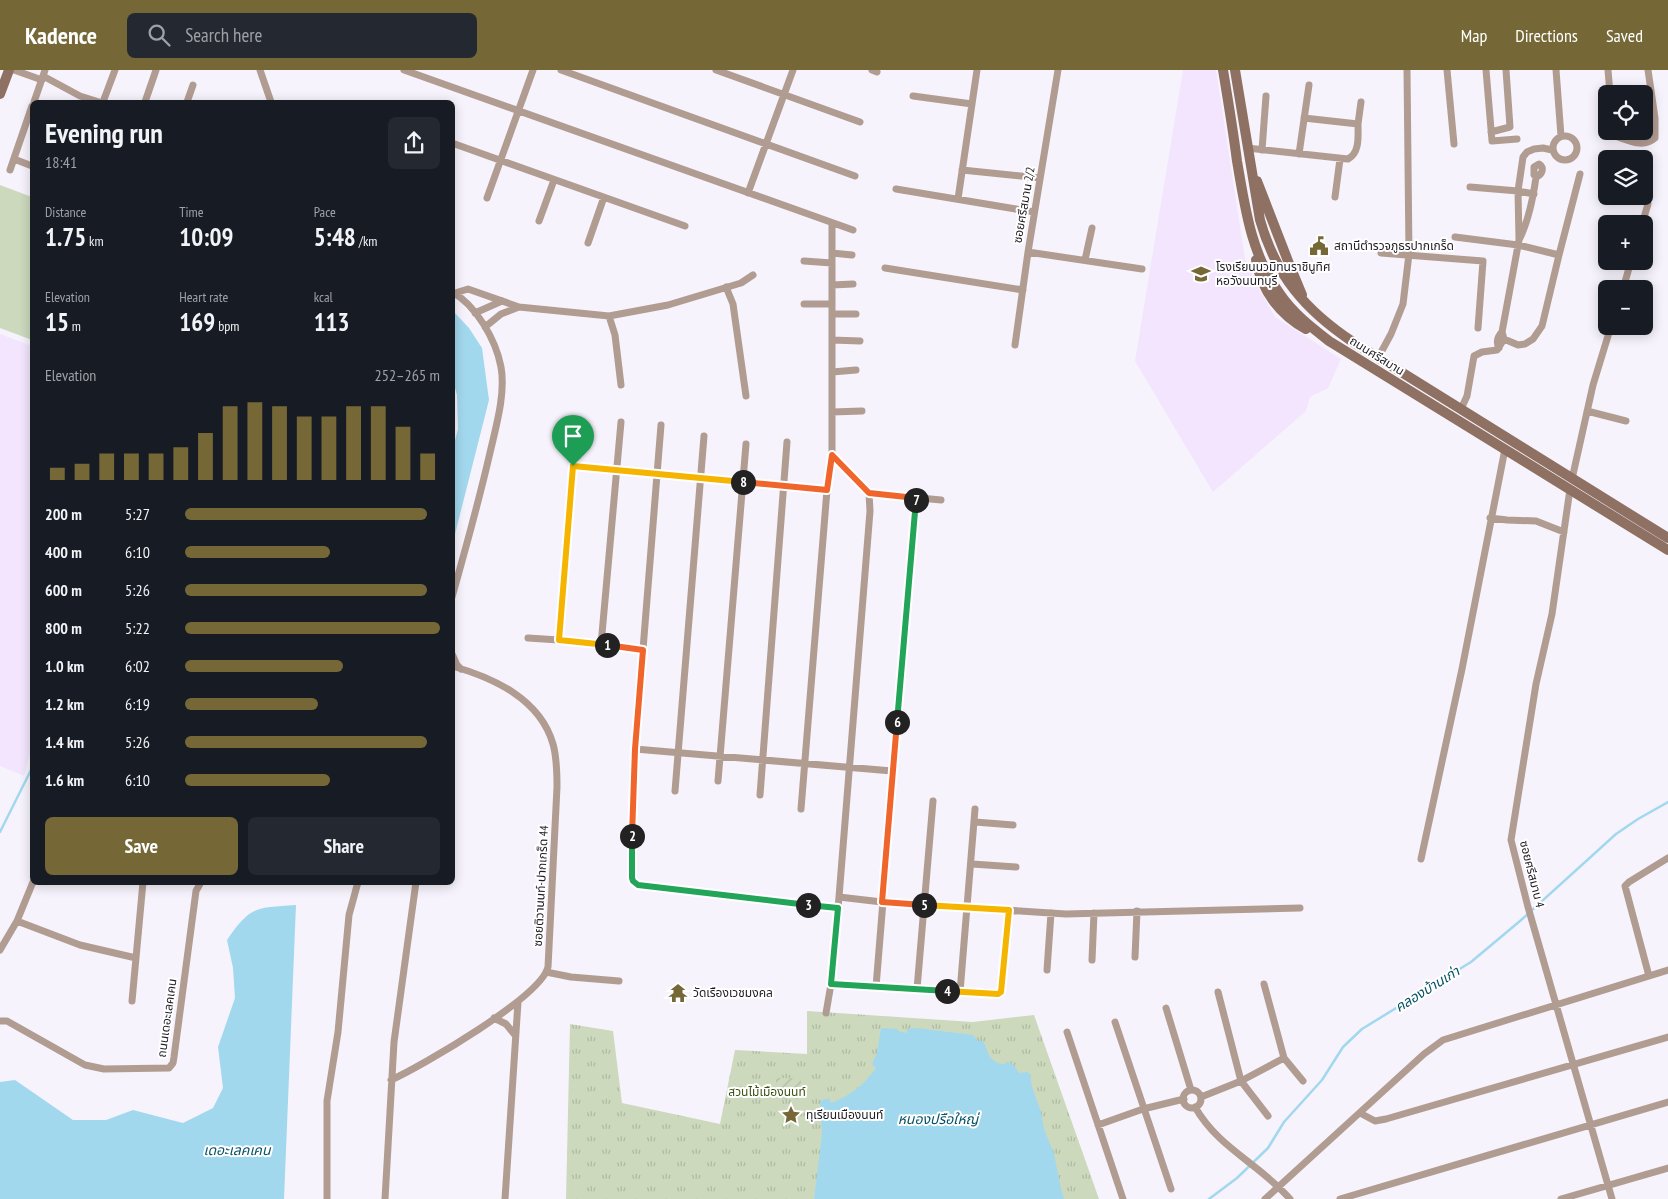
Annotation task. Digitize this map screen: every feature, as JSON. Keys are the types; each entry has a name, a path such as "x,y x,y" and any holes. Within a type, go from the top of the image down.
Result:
{"main road":[{"path":"0,94 9,70"},
{"name":"ถนนศรีสมาน","path":"1223,70 1245,207 1256,248 1258,270 1264,285 1282,311 1298,324 1505,449 1668,538"},
{"path":"1235,70 1248,148"},
{"name":"ถนนศรีสมาน","path":"1248,148 1250,161 1288,261 1308,307 1338,332 1460,410 1668,550"}],"street":[{"path":"14,70 43,75 80,96 93,100"},
{"path":"104,100 114,70"},
{"path":"146,100 156,70"},
{"path":"260,70 269,100"},
{"path":"404,70 853,230"},
{"path":"487,198 534,70"},
{"path":"561,70 854,176"},
{"path":"716,70 860,122"},
{"path":"748,193 792,70"},
{"path":"958,199 977,70"},
{"name":"ซอยศรีสมาน 2/2","path":"1015,345 1034,212 1058,70"},
{"path":"1378,358 1391,334 1402,304 1409,254 1407,70"},
{"path":"1447,70 1454,144"},
{"path":"1486,70 1492,139 1495,142 1517,139"},
{"path":"1491,132 1510,127 1506,70"},
{"path":"1556,70 1561,136"},
{"path":"1608,70 1609,85"},
{"path":"1648,70 1650,85"},
{"path":"35,100 43,75"},
{"path":"188,100 193,85"},
{"path":"1299,154 1309,85"},
{"path":"913,96 972,104"},
{"path":"1262,150 1266,96"},
{"path":"1248,148 1348,160 1355,153 1362,102"},
{"path":"1653,110 1655,138 1653,140"},
{"path":"1304,118 1358,124"},
{"path":"10,170 30,120"},
{"path":"1561,136 1571,137 1576,145 1575,154 1568,160 1563,160 1555,155 1552,150 1556,138 1561,136"},
{"path":"1629,140 1643,144 1652,140"},
{"path":"455,145 685,226"},
{"path":"1503,336 1518,243 1518,190 1523,157 1534,149 1552,150"},
{"path":"1335,197 1340,158"},
{"path":"14,159 30,165"},
{"path":"962,170 1040,178"},
{"path":"1460,410 1467,396 1474,356 1482,352 1498,350 1498,336 1503,336 1521,345 1535,337 1542,326 1558,255 1580,174"},
{"path":"1518,243 1526,227 1536,177"},
{"path":"539,221 554,180"},
{"path":"1470,187 1518,190 1534,194"},
{"path":"896,189 1034,212"},
{"path":"588,244 604,197"},
{"path":"800,809 827,490 832,455 832,223"},
{"path":"1085,260 1092,228"},
{"path":"1454,237 1518,243 1558,255"},
{"path":"1028,252 1142,269"},
{"path":"832,253 852,255"},
{"path":"1382,253 1483,261 1478,328"},
{"path":"804,261 832,263"},
{"path":"885,268 1023,290"},
{"path":"455,292 468,289 519,306 610,316 668,305 741,283 753,275"},
{"path":"832,285 853,284"},
{"path":"726,288 733,304 746,396"},
{"path":"455,293 475,313 493,338 501,368 501,400 480,493 455,586"},
{"path":"475,313 502,301"},
{"path":"804,304 832,304"},
{"path":"485,327 501,314 519,306"},
{"path":"832,314 856,314"},
{"path":"610,316 615,335 621,385"},
{"name":"ซอยศรีสมาน 4","path":"1608,335 1594,382 1571,484 1552,614 1536,684 1511,836 1528,908 1612,1199"},
{"path":"832,340 860,342"},
{"path":"832,372 856,370"},
{"path":"832,412 862,411"},
{"path":"1587,411 1626,421"},
{"path":"559,640 576,421"},
{"path":"601,644 621,422"},
{"path":"661,425 635,749 631,855 632,878 638,885 838,908"},
{"path":"675,791 704,436"},
{"path":"760,795 787,442"},
{"path":"718,781 746,444"},
{"path":"1421,859 1462,669 1505,449"},
{"path":"832,455 869,493 941,500"},
{"path":"573,466 827,490"},
{"path":"826,1013 831,984 839,897 870,510 869,493"},
{"path":"876,986 892,771 916,498"},
{"path":"1490,518 1536,521 1564,532"},
{"path":"528,638 601,644 643,650"},
{"path":"455,660 462,669"},
{"name":"ซอยติวานนท์-ปากเกร็ด 44","path":"455,667 506,686 533,710 544,725 553,743 557,762 557,787 553,881 546,972"},
{"path":"635,749 892,771"},
{"path":"917,989 933,801"},
{"path":"960,992 975,810"},
{"path":"975,822 1013,825"},
{"path":"1649,976 1625,886 1668,858"},
{"path":"972,864 1016,867"},
{"path":"0,950 17,920 32,885"},
{"path":"132,1001 143,885"},
{"name":"ถนนเดอะเลคเคน","path":"0,1021 7,1022 85,1064 104,1069 169,1068 173,1063 174,1057 196,891 199,885"},
{"path":"326,1199 327,1101 338,1032 348,916 357,885"},
{"path":"385,1199 394,1042 416,885"},
{"path":"839,897 882,902 1051,913 1300,908"},
{"path":"831,984 998,994 1001,992 1009,910"},
{"path":"1136,957 1137,911"},
{"path":"1047,970 1051,913"},
{"path":"1092,960 1094,913"},
{"path":"17,920 80,945 136,958"},
{"path":"1265,1199 1424,1054 1443,1040 1668,970"},
{"path":"391,1080 424,1063 518,1002 538,985 546,972 571,977 619,981"},
{"path":"1264,984 1284,1058 1303,1081"},
{"path":"1218,992 1241,1081 1268,1116"},
{"path":"505,1199 518,1002"},
{"path":"1166,1008 1191,1090"},
{"path":"494,1018 510,1028 515,1035"},
{"path":"1115,1022 1171,1189"},
{"path":"1066,1032 1123,1199"},
{"path":"1360,1113 1375,1121 1386,1119 1668,1037"},
{"path":"1201,1098 1241,1081 1284,1058"},
{"path":"1184,1099 1188,1106 1195,1107 1201,1102 1197,1092 1191,1090"},
{"path":"1184,1099 1191,1090"},
{"path":"1098,1125 1143,1109 1184,1099"},
{"path":"1340,1199 1668,1102"},
{"path":"1195,1107 1210,1130 1227,1146 1279,1186 1290,1199"},
{"path":"1561,1199 1668,1168"}],"shaded area":[{"name":"โรงเรียนนวมิทนราชินูทิศ หอวังนนทบุรี","path":"1183,70 1216,70 1245,259 1259,289 1275,317 1341,359 1328,388 1310,397 1306,411 1213,492 1135,361"},
{"path":"0,334 30,345 30,754 24,776 0,766"}],"green space":[{"path":"0,185 30,196 30,339 0,328"},
{"name":"สวนไม้เมืองนนท์","path":"807,1011 973,1022 1034,1015 1099,1199 566,1199 570,1024 613,1031 622,1103 720,1124 735,1050 807,1054"},
{"path":"776,1078 801,1078 801,1099 776,1098"},
{"path":"1092,1186 1096,1199 1082,1199 1079,1190"}],"water":[{"path":"455,313 469,328 482,348 489,400 455,534 455,440 458,429 455,388"},
{"name":"เดอะเลคเคน","path":"296,905 284,1199 0,1199 0,1082 15,1080 73,1120 106,1120 133,1110 183,1123 213,1108 223,1088 218,1047 235,998 233,968 227,940 242,920 256,910"},
{"name":"หนองปรือใหญ่","path":"881,1028 898,1029 898,1031 907,1033 907,1029 916,1028 973,1035 978,1041 983,1041 993,1060 1000,1064 1010,1063 1019,1073 1027,1072 1030,1074 1044,1129 1054,1154 1064,1199 814,1199 822,1134 820,1101 829,1098 831,1103 844,1097 861,1085 871,1074 876,1068 872,1064 877,1053"}],"waterway":[{"path":"0,832 30,772"},
{"name":"คลองบ้านเก่า","path":"1209,1199 1237,1178 1268,1148 1284,1122 1322,1080 1343,1047 1362,1029 1471,962 1520,921 1616,834 1668,802"}],"place":[{"name":"สถานีตำรวจภูธรปากเกร็ด","path":"1319,246"},
{"name":"โรงเรียนนวมิทนราชินูทิศ หอวังนนทบุรี","path":"1201,274"},
{"name":"วัดเรืองเวชมงคล","path":"678,993"},
{"name":"ทุเรียนเมืองนนท์","path":"791,1115"}],"route":[{"path":"832,455 869,493 916,498 882,902 1009,910 1002,990 1000,993 831,984 838,908 638,885 633,881 631,855 635,749 643,650 559,640 573,466 827,490 832,455"}]}
